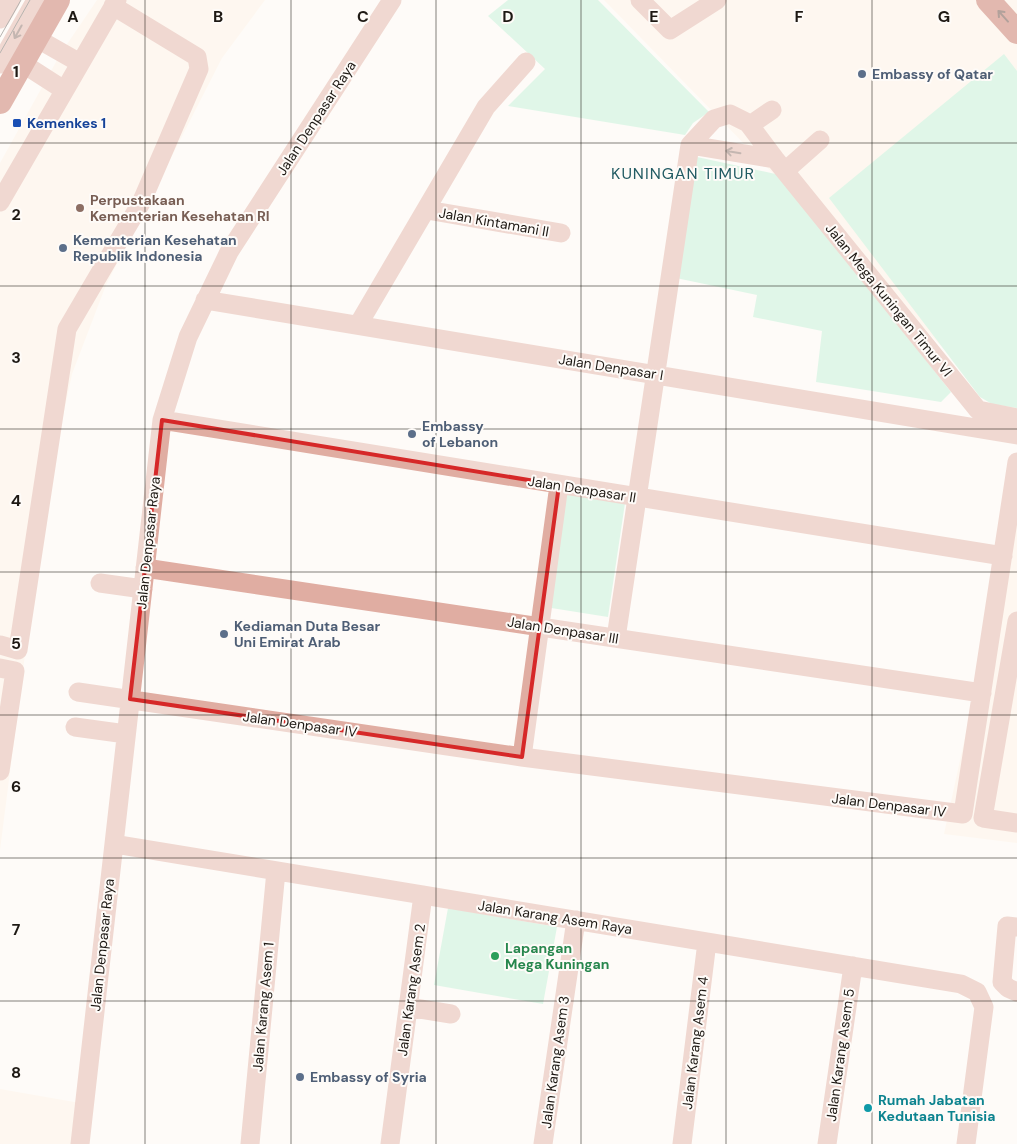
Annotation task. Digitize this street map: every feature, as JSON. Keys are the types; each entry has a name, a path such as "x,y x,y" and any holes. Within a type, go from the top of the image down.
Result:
{"main road":[{"path":"0,102 11,64 36,38 58,0"},
{"path":"988,0 1017,32"}],"street":[{"path":"0,19 11,0"},
{"path":"36,0 11,64 64,90"},
{"name":"Jalan Denpasar Raya","path":"80,1144 162,420 188,337 229,252 392,0"},
{"path":"640,0 670,30 717,0"},
{"path":"0,202 115,3 197,57 199,69 141,203 67,329 18,650 0,645"},
{"path":"36,38 80,63"},
{"name":"Jalan Kintamani II","path":"358,325 486,107 526,62"},
{"path":"750,125 772,110"},
{"name":"Jalan Mega Kuningan Timur VI","path":"690,145 714,119 730,114 750,125 780,165 978,410 1017,418"},
{"path":"616,638 690,145 780,165 820,140"},
{"name":"Jalan Kintamani II","path":"427,210 561,233"},
{"name":"Jalan Denpasar I","path":"205,300 1017,435"},
{"name":"Jalan Denpasar II","path":"162,420 1003,556"},
{"name":"Jalan Denpasar IV","path":"78,692 522,757 963,814 1017,462"},
{"path":"522,757 559,485"},
{"name":"Jalan Denpasar III","path":"145,568 982,693"},
{"path":"100,582 143,589"},
{"path":"1017,620 983,818 1017,823"},
{"path":"0,668 15,671 0,771"},
{"path":"75,727 126,734"},
{"name":"Jalan Karang Asem Raya","path":"114,844 961,984 977,992 984,1007 966,1144"},
{"name":"Jalan Karang Asem 1","path":"250,1144 276,871"},
{"name":"Jalan Karang Asem 2","path":"390,1144 423,895"},
{"name":"Jalan Karang Asem 3","path":"544,1144 576,920"},
{"path":"1017,927 1007,926 1002,982 1008,988 1017,992"},
{"name":"Jalan Karang Asem 4","path":"682,1144 707,942"},
{"name":"Jalan Karang Asem 5","path":"827,1144 853,966"},
{"path":"408,1007 451,1014"}],"highlighted area":[{"path":"162,420 559,485 522,757 130,699"}],"shaded area":[{"path":"97,0 265,0 222,58 106,285 72,374 44,506 0,850 0,163 61,53"},
{"path":"604,0 1017,0 1017,424"},
{"path":"1017,498 1017,843 944,834"},
{"path":"0,1089 80,1103 72,1144 0,1144"}],"green space":[{"path":"508,0 598,0 709,112 693,123 685,135 508,106 545,69 488,16"},
{"path":"1004,54 1017,71 1017,408 992,404 980,397 829,198"},
{"path":"697,157 780,175 951,392 941,402 816,382 822,331 753,317 757,295 676,278"},
{"path":"562,493 625,503 608,617 545,607"},
{"name":"Lapangan Mega Kuningan","path":"448,908 557,927 543,1004 434,985"}],"tram line":[{"path":"0,37 21,0"},
{"path":"0,53 30,0"}],"place":[{"name":"Embassy of Qatar","path":"862,74"},
{"name":"Kemenkes 1","path":"17,123"},
{"name":"Perpustakaan Kementerian Kesehatan RI","path":"80,208"},
{"name":"Kementerian Kesehatan Republik Indonesia","path":"63,248"},
{"name":"Embassy of Lebanon","path":"412,434"},
{"name":"Kediaman Duta Besar Uni Emirat Arab","path":"224,634"},
{"name":"Lapangan Mega Kuningan","path":"495,956"},
{"name":"Embassy of Syria","path":"300,1077"},
{"name":"Rumah Jabatan Kedutaan Tunisia","path":"868,1108"}],"district":[{"name":"KUNINGAN TIMUR","path":"683,173"}]}
